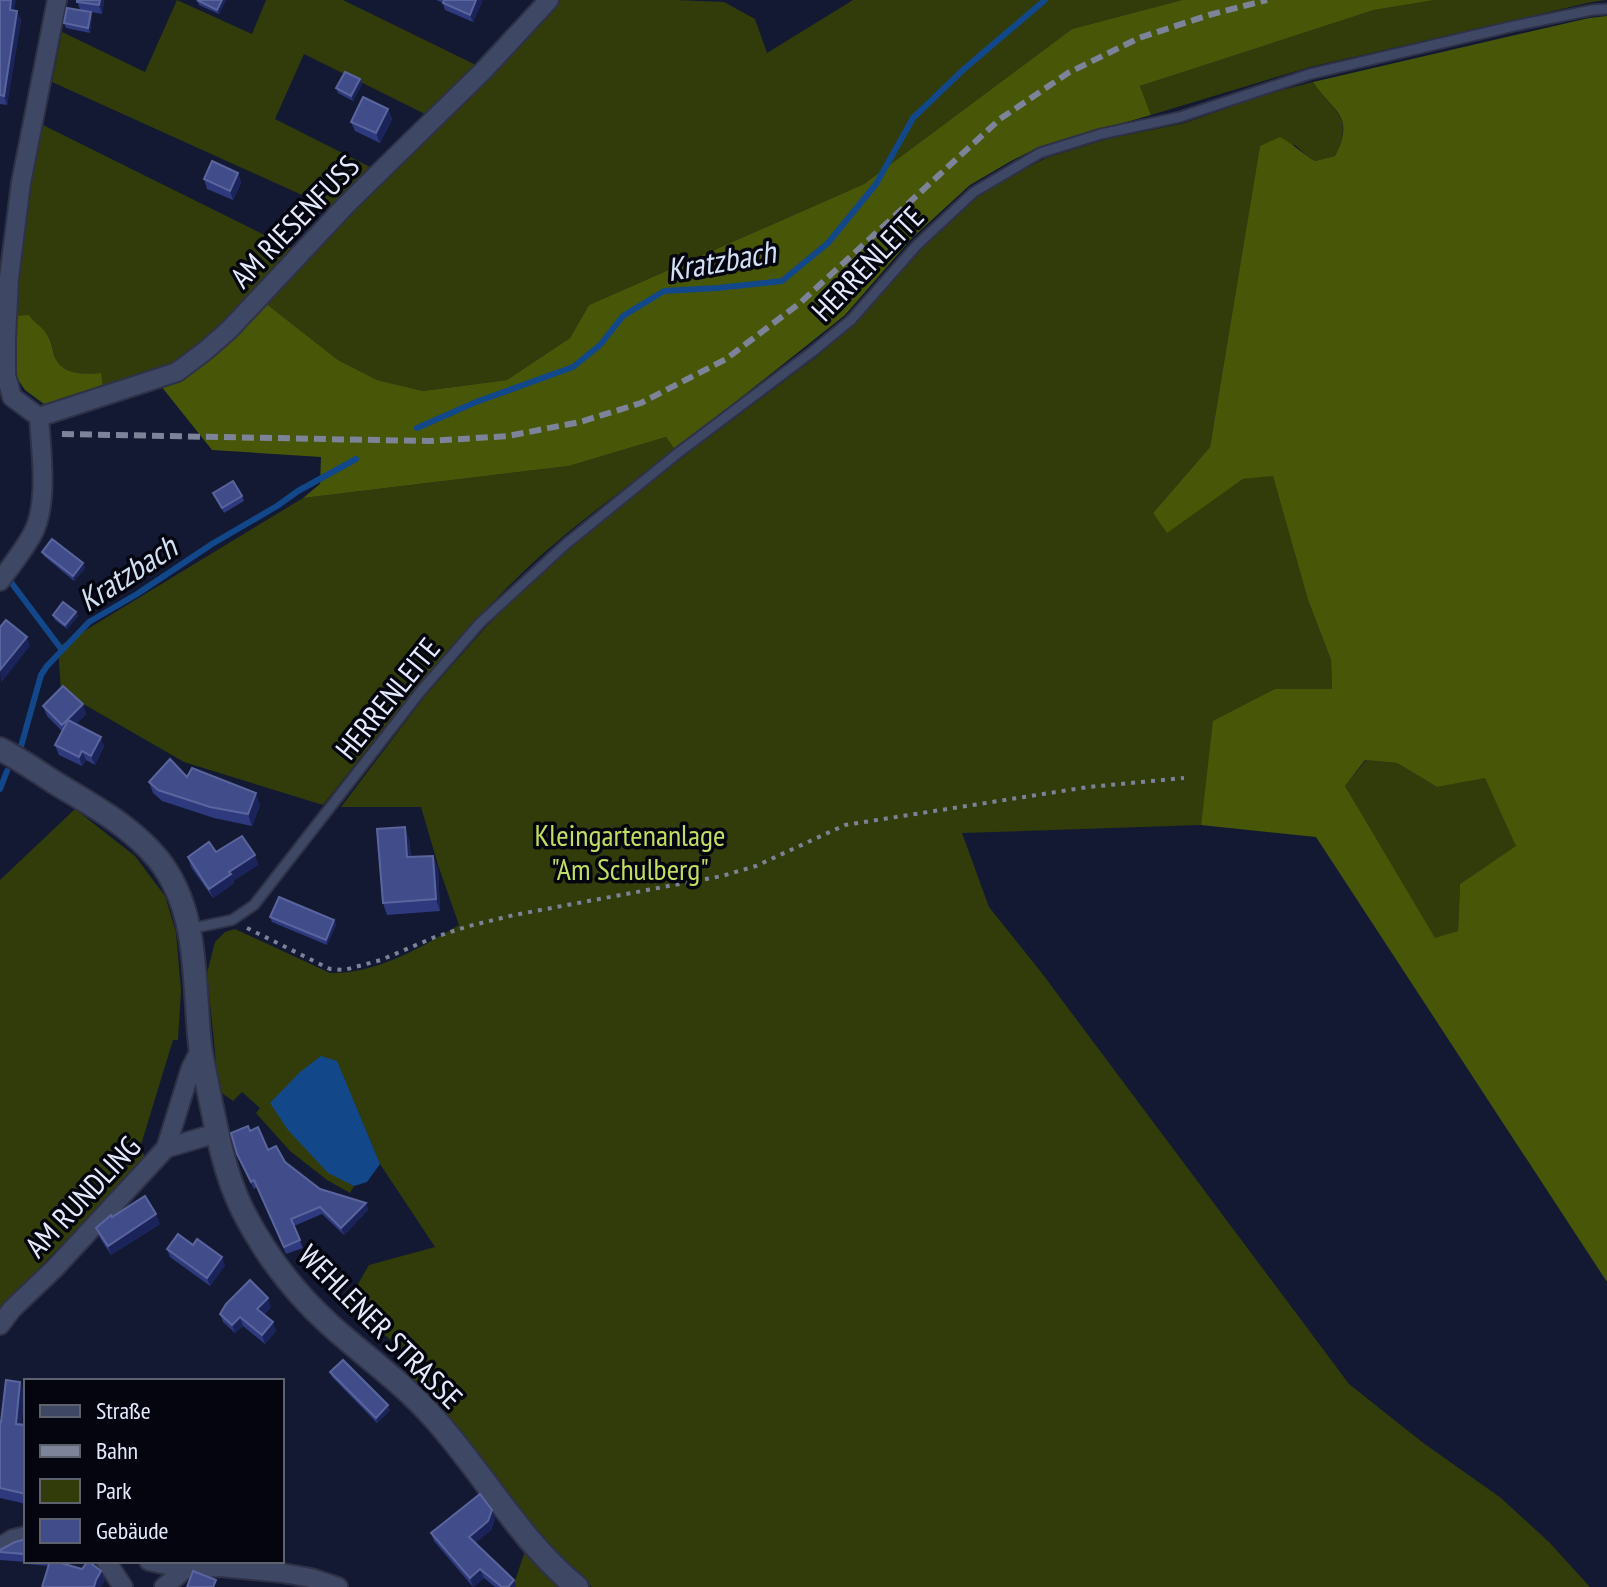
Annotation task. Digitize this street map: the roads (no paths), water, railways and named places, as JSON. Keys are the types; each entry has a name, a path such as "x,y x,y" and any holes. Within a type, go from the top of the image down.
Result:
{"street":[{"path":"0,581 33,534 39,516 42,469 39,417 12,397 6,375 9,278 19,200 57,0"},
{"name":"AM RIESENFUSS","path":"39,417 177,372 205,351 229,330 347,204 485,69 549,0"},
{"path":"0,197 19,200"},
{"name":"WEHLENER STRASSE","path":"0,749 115,819 160,861 181,901 189,929 201,1049 217,1133 228,1174 255,1235 289,1284 328,1324 432,1416 526,1536 577,1587"},
{"name":"AM RUNDLING","path":"0,1325 166,1148 191,1068 201,1049"},
{"path":"166,1148 217,1133"},
{"path":"0,1547 24,1536"},
{"path":"107,1563 123,1587"},
{"path":"158,1563 185,1569 252,1569 311,1578 338,1587"},
{"path":"164,1587 185,1569"}],"lane":[{"name":"HERRENLEITE","path":"189,929 232,920 254,905 420,692 480,623 578,533 851,320 917,245 974,192 1040,153 1101,134 1180,117 1310,74 1514,26 1607,9"}],"water":[{"path":"321,1056 337,1061 380,1164 367,1182 354,1186 328,1173 288,1130 270,1103 300,1072"}],"waterway":[{"name":"Kratzbach","path":"417,428 476,402 573,367 600,345 623,316 664,291 782,281 828,243 876,184 913,118 963,70 1045,0"},
{"name":"Kratzbach","path":"20,750 41,675 89,622 298,491 356,459"},
{"path":"7,577 62,650"},
{"name":"Kratzbach","path":"0,789 7,771"}],"railway":[{"path":"62,434 429,441 508,436 580,422 641,403 726,359 800,303 1000,119 1068,73 1139,38 1267,0"}],"park label":[{"name":"Kleingartenanlage \"Am Schulberg\"","path":"630,851"}]}
